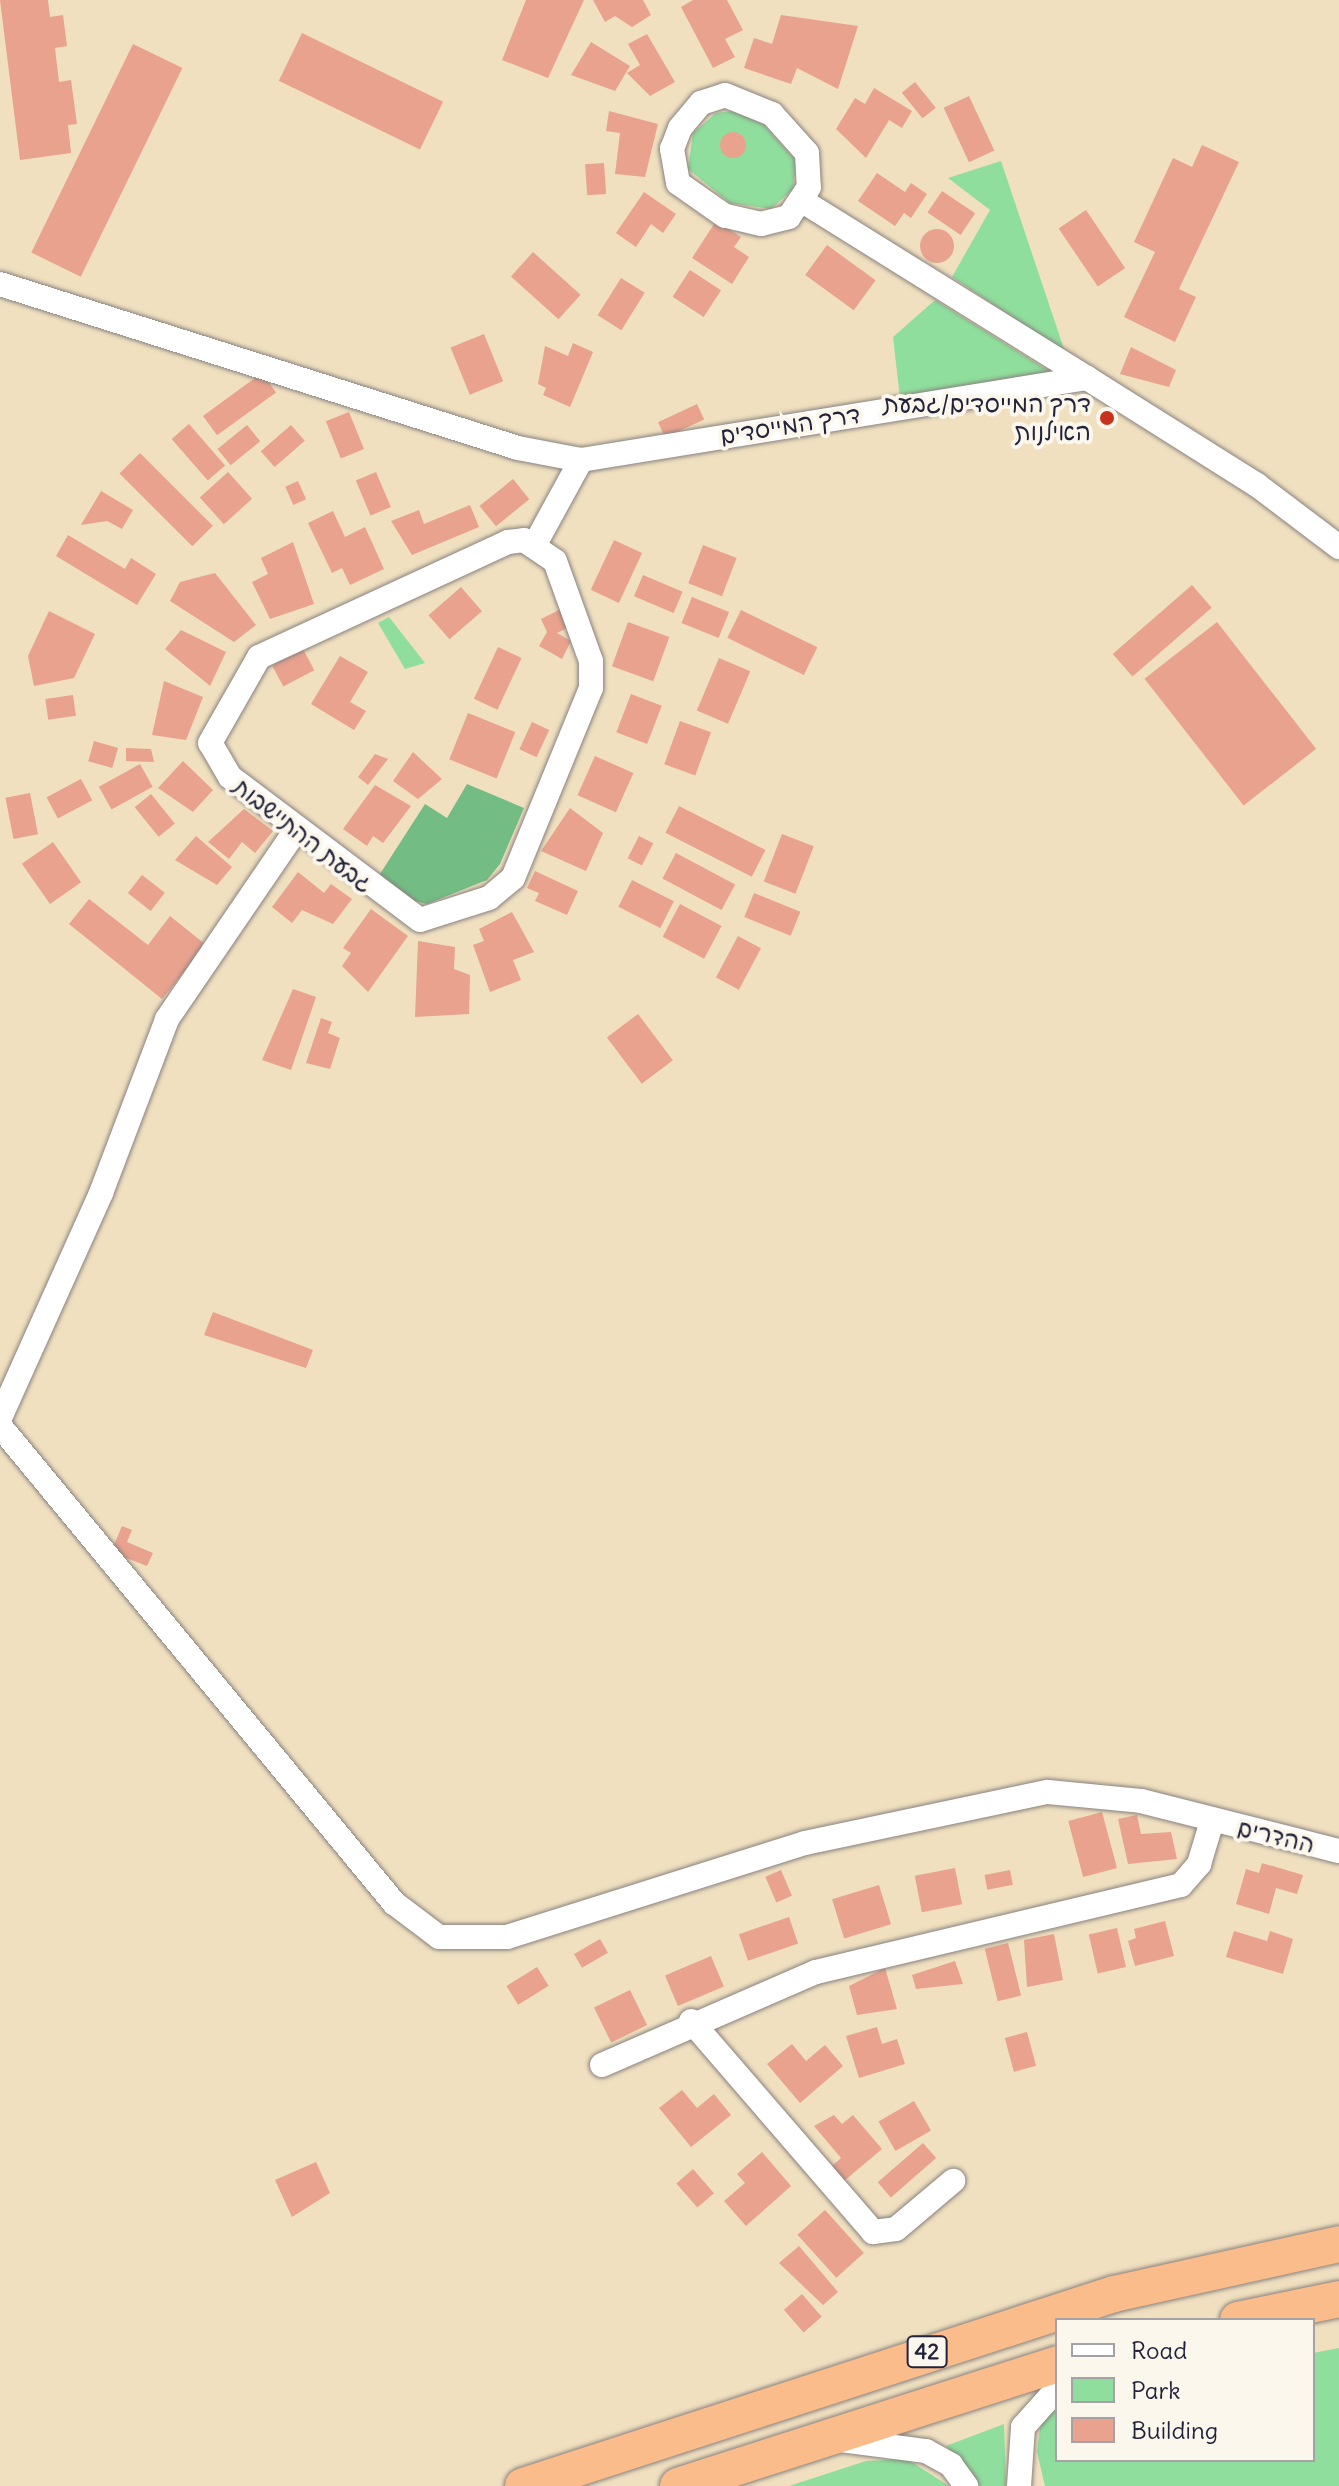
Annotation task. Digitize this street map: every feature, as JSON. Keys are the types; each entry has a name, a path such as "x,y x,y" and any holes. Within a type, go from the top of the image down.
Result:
{"highway":[{"name":"42","path":"523,2486 1114,2294 1339,2244"},
{"path":"1248,2318 1339,2299"},
{"name":"42","path":"678,2486 1055,2365"}],"street":[{"path":"725,95 772,114 807,153 804,202 789,217 761,224 725,216 688,195 672,167 672,149 689,113 725,95"},
{"path":"804,202 1257,485 1339,547"},
{"name":"דרך המייסדים","path":"0,284 518,448 581,460 1087,378"},
{"path":"534,546 581,460"},
{"name":"גבעת ההתיישבות","path":"508,542 534,546 555,561 592,674 513,878 489,898 420,920 296,830 215,762 210,743 245,674 274,649 508,542"},
{"path":"0,1418 101,1193 167,1019 296,830"},
{"name":"ההדרים","path":"0,1426 394,1903 439,1937 507,1937 805,1843 975,1802 1078,1792 1339,1851"},
{"path":"602,2065 760,1991 915,1944 1181,1885 1199,1864 1212,1821"},
{"path":"691,2021 873,2232 896,2229 953,2181"},
{"path":"1019,2486 1023,2427 1055,2391"},
{"path":"823,2439 926,2451 951,2465 966,2486"}],"green space":[{"path":"733,111 764,125 796,161 793,189 771,209 730,203 688,169 693,133 716,113"},
{"path":"1001,161 1065,352 952,277 990,210 948,178"},
{"path":"935,300 1052,373 900,398 893,337"},
{"path":"389,617 425,663 405,669 378,623"},
{"path":"467,784 524,808 500,864 487,880 427,904 402,898 378,877 425,804 447,818"},
{"path":"1339,2348 1339,2486 1045,2486 1037,2452 1042,2409 1055,2406 1055,2462 1315,2462 1315,2353"},
{"path":"1004,2424 1006,2486 979,2486 946,2446"},
{"path":"907,2459 949,2486 789,2486 866,2461"}],"building":[{"path":"0,0 48,0 50,17 63,15 67,46 55,48 59,82 71,80 77,124 68,125 71,153 20,160"},
{"path":"526,0 584,0 548,78 502,60"},
{"path":"593,0 643,0 651,15 632,27 615,16 605,22"},
{"path":"693,0 727,0 743,30 725,39 735,57 713,68 681,7"},
{"path":"781,15 858,26 838,89 797,68 791,84 744,68 754,38 772,44"},
{"path":"302,33 443,102 420,149 279,81"},
{"path":"647,34 675,82 650,96 627,73 640,65 628,44"},
{"path":"591,42 630,66 615,91 571,75"},
{"path":"133,44 182,68 81,277 31,253"},
{"path":"915,82 936,108 923,118 902,93"},
{"path":"874,88 912,111 902,128 889,120 866,158 836,129 855,98 865,104"},
{"path":"969,96 994,150 969,162 944,108"},
{"path":"609,111 658,124 645,177 615,174 620,133 606,131"},
{"path":"733,132 742,136 746,145 742,154 733,158 724,154 720,145 724,136"},
{"path":"1202,145 1239,162 1179,289 1196,297 1175,342 1124,317 1155,252 1134,242 1173,158 1192,167"},
{"path":"604,163 606,194 587,195 585,164"},
{"path":"877,173 905,192 911,183 927,194 911,218 904,213 895,226 858,201"},
{"path":"942,191 975,213 961,235 927,213"},
{"path":"644,192 676,214 663,233 651,224 636,247 616,233"},
{"path":"1086,210 1125,268 1098,286 1059,228"},
{"path":"716,221 741,237 734,247 749,257 732,284 692,258"},
{"path":"937,229 949,234 954,246 949,258 937,263 925,258 920,246 925,234"},
{"path":"827,245 876,280 854,310 805,275"},
{"path":"533,252 581,295 558,319 511,277"},
{"path":"690,270 721,290 704,317 673,297"},
{"path":"621,278 645,293 621,330 598,315"},
{"path":"484,334 503,381 470,395 451,347"},
{"path":"573,343 593,352 570,407 543,395 546,388 538,384 545,346 568,356"},
{"path":"1131,347 1176,370 1169,387 1120,374"},
{"path":"262,373 276,392 217,435 203,416"},
{"path":"697,404 704,419 665,438 658,422"},
{"path":"349,412 364,449 341,458 326,421"},
{"path":"189,424 225,466 208,481 172,439"},
{"path":"247,425 260,441 231,465 217,449"},
{"path":"291,425 305,441 275,467 261,451"},
{"path":"140,453 213,526 192,546 119,474"},
{"path":"228,472 252,499 224,524 200,497"},
{"path":"376,472 391,507 371,516 356,481"},
{"path":"513,479 529,499 496,526 480,506"},
{"path":"298,481 306,499 293,505 285,487"},
{"path":"101,491 133,510 122,529 107,521 81,525"},
{"path":"470,505 479,527 412,555 391,521 419,510 424,524"},
{"path":"333,511 345,537 365,527 384,569 350,585 342,568 332,573 308,523"},
{"path":"68,535 125,569 131,558 156,574 137,605 56,556"},
{"path":"614,540 642,553 619,603 591,590"},
{"path":"293,542 314,604 270,619 252,582 268,574 261,558"},
{"path":"703,545 737,558 722,596 688,583"},
{"path":"215,573 256,625 234,642 170,601 180,582"},
{"path":"643,575 683,592 674,613 634,596"},
{"path":"1192,585 1212,608 1132,677 1113,654"},
{"path":"461,587 482,611 450,639 429,615"},
{"path":"692,597 729,612 719,638 682,623"},
{"path":"563,608 572,626 557,633 571,641 562,659 539,646 547,632 541,619"},
{"path":"741,610 817,647 804,675 727,638"},
{"path":"49,611 95,634 74,678 34,686 28,656"},
{"path":"628,622 669,637 653,681 612,666"},
{"path":"1217,622 1316,749 1244,806 1145,679"},
{"path":"181,630 226,652 210,686 165,649"},
{"path":"498,647 522,658 497,710 474,699"},
{"path":"303,649 314,670 283,687 272,665"},
{"path":"340,656 368,672 350,702 366,711 354,730 311,704"},
{"path":"719,658 750,671 728,724 697,710"},
{"path":"164,681 203,697 186,740 152,735"},
{"path":"631,694 662,706 647,744 616,732"},
{"path":"73,695 76,716 48,720 45,699"},
{"path":"468,713 515,732 497,778 449,759"},
{"path":"680,721 711,732 695,776 664,764"},
{"path":"532,722 549,730 537,757 519,749"},
{"path":"94,741 118,748 112,768 88,761"},
{"path":"126,748 151,749 154,762 126,761"},
{"path":"413,752 442,779 418,799 393,781"},
{"path":"375,754 388,759 368,785 358,777"},
{"path":"595,756 633,773 616,812 578,795"},
{"path":"183,761 213,790 193,812 158,788"},
{"path":"140,764 153,787 111,810 99,787"},
{"path":"81,779 92,800 58,819 47,797"},
{"path":"375,785 411,806 383,843 373,836 367,846 343,829"},
{"path":"30,793 38,834 13,839 5,798"},
{"path":"151,794 175,824 159,837 135,807"},
{"path":"679,806 765,850 752,877 665,833"},
{"path":"570,808 603,833 586,871 541,851"},
{"path":"244,809 273,831 255,853 242,842 229,859 208,842"},
{"path":"782,834 814,846 795,894 764,882"},
{"path":"196,836 232,867 217,885 175,860"},
{"path":"639,836 653,843 642,866 628,858"},
{"path":"53,842 81,882 50,904 22,864"},
{"path":"676,853 735,884 722,910 662,879"},
{"path":"535,871 578,891 567,915 535,901 539,893 527,888"},
{"path":"298,872 324,893 331,884 352,899 333,924 302,910 292,923 272,907"},
{"path":"142,875 165,893 151,911 128,893"},
{"path":"632,880 674,901 660,928 618,907"},
{"path":"754,893 800,912 791,936 744,917"},
{"path":"89,899 148,945 170,916 206,945 162,999 69,924"},
{"path":"680,904 721,926 704,959 663,937"},
{"path":"371,909 408,936 368,992 342,966 351,953 343,948"},
{"path":"512,912 534,952 513,960 521,980 490,992 473,945 484,941 479,929"},
{"path":"738,936 761,948 739,990 716,977"},
{"path":"418,941 455,947 454,969 470,975 469,1014 415,1017"},
{"path":"293,989 316,997 291,1070 262,1060"},
{"path":"638,1014 673,1060 642,1084 607,1037"},
{"path":"321,1018 332,1022 328,1033 340,1038 330,1069 306,1063"},
{"path":"213,1312 313,1350 306,1368 204,1335"},
{"path":"122,1526 132,1530 127,1542 153,1553 147,1566 111,1552"},
{"path":"1102,1812 1117,1868 1083,1877 1068,1821"},
{"path":"1137,1815 1141,1834 1171,1832 1177,1859 1128,1864 1118,1819"},
{"path":"1262,1863 1303,1875 1297,1894 1276,1888 1269,1914 1236,1904 1246,1869 1259,1873"},
{"path":"955,1868 962,1904 922,1912 915,1876"},
{"path":"781,1870 792,1896 776,1902 765,1877"},
{"path":"1010,1870 1013,1885 987,1890 984,1875"},
{"path":"879,1885 891,1924 844,1939 832,1899"},
{"path":"789,1917 798,1943 748,1961 739,1934"},
{"path":"1165,1921 1174,1956 1135,1966 1128,1941 1136,1938 1134,1929"},
{"path":"1117,1928 1126,1967 1098,1973 1089,1935"},
{"path":"1234,1931 1267,1941 1270,1931 1293,1939 1283,1974 1226,1957"},
{"path":"1054,1934 1063,1980 1027,1987 1024,1940"},
{"path":"600,1939 608,1953 582,1968 574,1954"},
{"path":"1008,1943 1021,1995 998,2001 985,1949"},
{"path":"711,1956 724,1986 678,2006 665,1976"},
{"path":"955,1961 963,1984 916,1989 912,1975"},
{"path":"537,1967 549,1986 518,2005 506,1986"},
{"path":"885,1968 897,2009 857,2015 849,1986"},
{"path":"630,1990 647,2025 611,2043 594,2008"},
{"path":"877,2027 882,2044 897,2039 905,2064 859,2078 846,2036"},
{"path":"1027,2032 1036,2066 1014,2072 1005,2038"},
{"path":"792,2044 806,2061 825,2045 843,2066 800,2103 767,2064"},
{"path":"682,2090 697,2108 714,2094 731,2115 691,2147 659,2108"},
{"path":"914,2101 931,2130 895,2151 878,2122"},
{"path":"834,2115 842,2124 853,2115 882,2149 844,2181 832,2166 841,2158 814,2126"},
{"path":"923,2143 936,2158 891,2197 878,2182"},
{"path":"762,2152 791,2186 746,2226 724,2201 745,2183 737,2174"},
{"path":"316,2162 330,2193 292,2217 275,2180"},
{"path":"693,2169 714,2193 697,2208 676,2183"},
{"path":"825,2210 864,2253 836,2278 798,2235"},
{"path":"799,2246 838,2292 823,2305 779,2263"},
{"path":"802,2294 822,2317 804,2332 784,2310"}],"place":[{"name":"דרך המייסדים/גבעת האילנות","path":"1107,418"}]}
